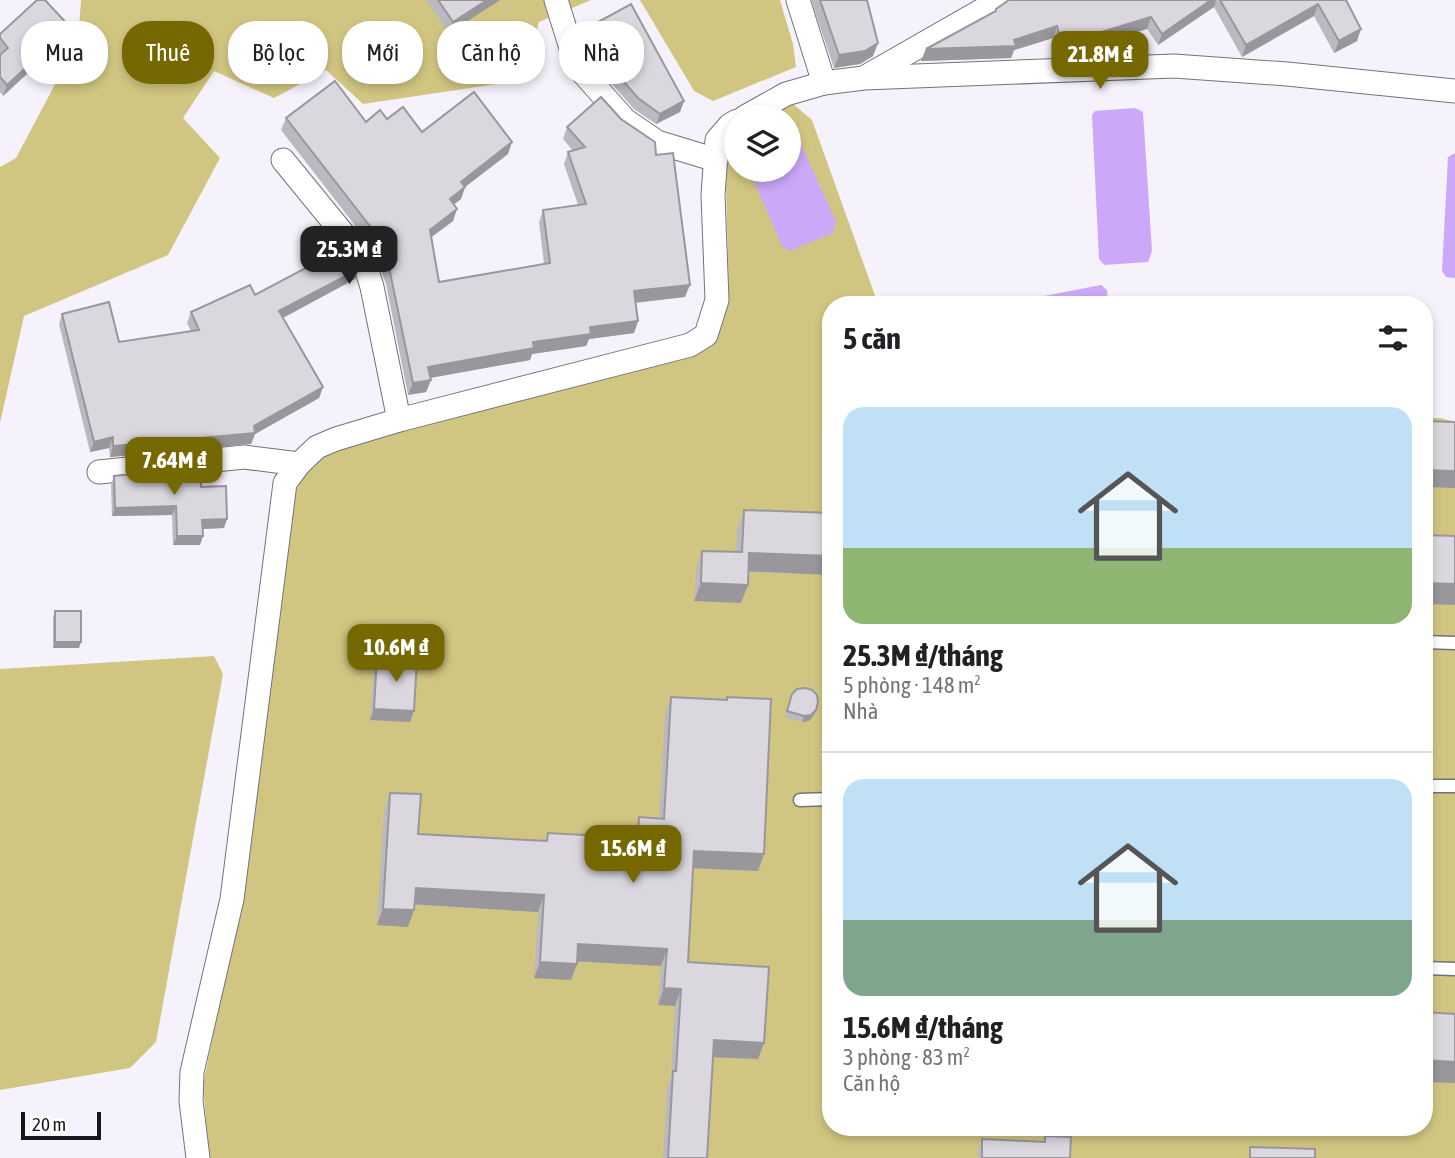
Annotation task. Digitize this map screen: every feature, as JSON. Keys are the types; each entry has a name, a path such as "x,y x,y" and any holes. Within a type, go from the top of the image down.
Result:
{"street":[{"path":"556,0 572,51 583,74 625,120 657,142 716,160"},
{"path":"798,0 824,83"},
{"path":"864,78 1000,0"},
{"path":"766,105 786,94 824,83 864,78 1174,66 1455,91"},
{"path":"198,1158 191,1101 192,1072 232,899 285,483 299,464 317,447 336,439 399,419 690,345 706,335 717,300 713,195 717,140 724,132"},
{"path":"283,160 363,258 399,419"},
{"path":"99,472 244,457 299,464"}],"lane":[{"path":"1433,642 1455,643"},
{"path":"1433,786 1455,786"},
{"path":"800,800 822,799"},
{"path":"1433,968 1455,969"}],"shaded area":[{"path":"81,0 591,0 541,21 437,21 437,84 496,84 363,104 328,72 328,21 228,21 228,77 214,71 214,21 122,21 122,84 205,84 183,118 220,158 168,255 24,316 0,423 0,167 16,158 55,84 108,84 108,21 79,21"},
{"path":"640,0 780,0 793,44 796,67 713,101 694,91"},
{"path":"243,84 300,84 274,98"},
{"path":"1135,108 1143,112 1152,251 1148,262 1104,265 1099,259 1092,115 1095,111"},
{"path":"801,111 812,120 875,296 822,296 822,1136 1433,1136 1433,418 1455,422 1455,1158 209,1158 203,1085 242,891 291,499 313,462 336,449 699,353 720,331 729,296 726,182 801,182"},
{"path":"801,144 836,221 833,233 790,251 782,246 754,182 801,182"},
{"path":"1455,153 1455,278 1446,277 1442,271 1448,157"},
{"path":"1101,285 1107,290 1107,296 1044,296"},
{"path":"214,656 223,674 156,1042 130,1068 0,1090 0,669"}],"building":[{"path":"37,0 45,0 64,21 21,21 21,72 7,85 0,77 0,55 8,48 0,34"},
{"path":"438,0 487,0 455,21"},
{"path":"820,0 867,0 878,43 865,51 839,55"},
{"path":"1009,0 1211,0 1162,34 1151,17 1062,44 1057,26 1014,40 1016,46 926,49 996,11"},
{"path":"1220,0 1346,0 1361,29 1339,41 1318,4 1246,45"},
{"path":"631,4 640,21 600,21"},
{"path":"644,28 684,101 660,114 638,98 626,84 644,84"},
{"path":"335,81 366,122 380,110 387,119 403,107 422,132 474,92 512,142 461,182 465,187 450,199 457,209 430,230 439,282 550,263 543,210 586,204 568,152 585,147 567,127 601,97 621,119 655,142 656,155 673,153 690,285 634,291 638,321 590,327 591,334 533,342 534,348 428,367 431,380 413,383 390,272 379,238 286,118"},
{"path":"347,246 354,254 359,269 279,311 323,387 254,426 255,433 113,446 113,437 94,442 62,314 109,302 119,342 199,330 191,312 250,285 255,295"},
{"path":"1433,421 1455,422 1455,471 1433,470"},
{"path":"201,467 201,487 226,486 227,519 202,520 203,536 177,536 176,506 115,508 114,476"},
{"path":"744,510 822,513 822,556 749,553 748,585 701,583 702,551 742,552"},
{"path":"1433,535 1455,536 1455,584 1433,583"},
{"path":"55,611 81,611 81,642 55,642"},
{"path":"377,656 417,658 414,711 374,709"},
{"path":"805,688 817,695 816,710 811,715 804,716 787,711 792,694 797,689"},
{"path":"671,697 771,699 764,854 694,851 688,962 769,967 764,1043 714,1040 707,1158 668,1158 681,989 664,988 667,949 578,944 577,964 540,962 544,895 416,888 414,910 383,909 390,793 421,794 418,834 547,841 548,833 638,838 639,817 664,819"},
{"path":"1433,1013 1455,1014 1455,1062 1433,1061"},
{"path":"1045,1136 1071,1137 1070,1158 982,1158 982,1139 1045,1142"},
{"path":"1250,1147 1315,1149 1315,1158 1250,1158"}]}
